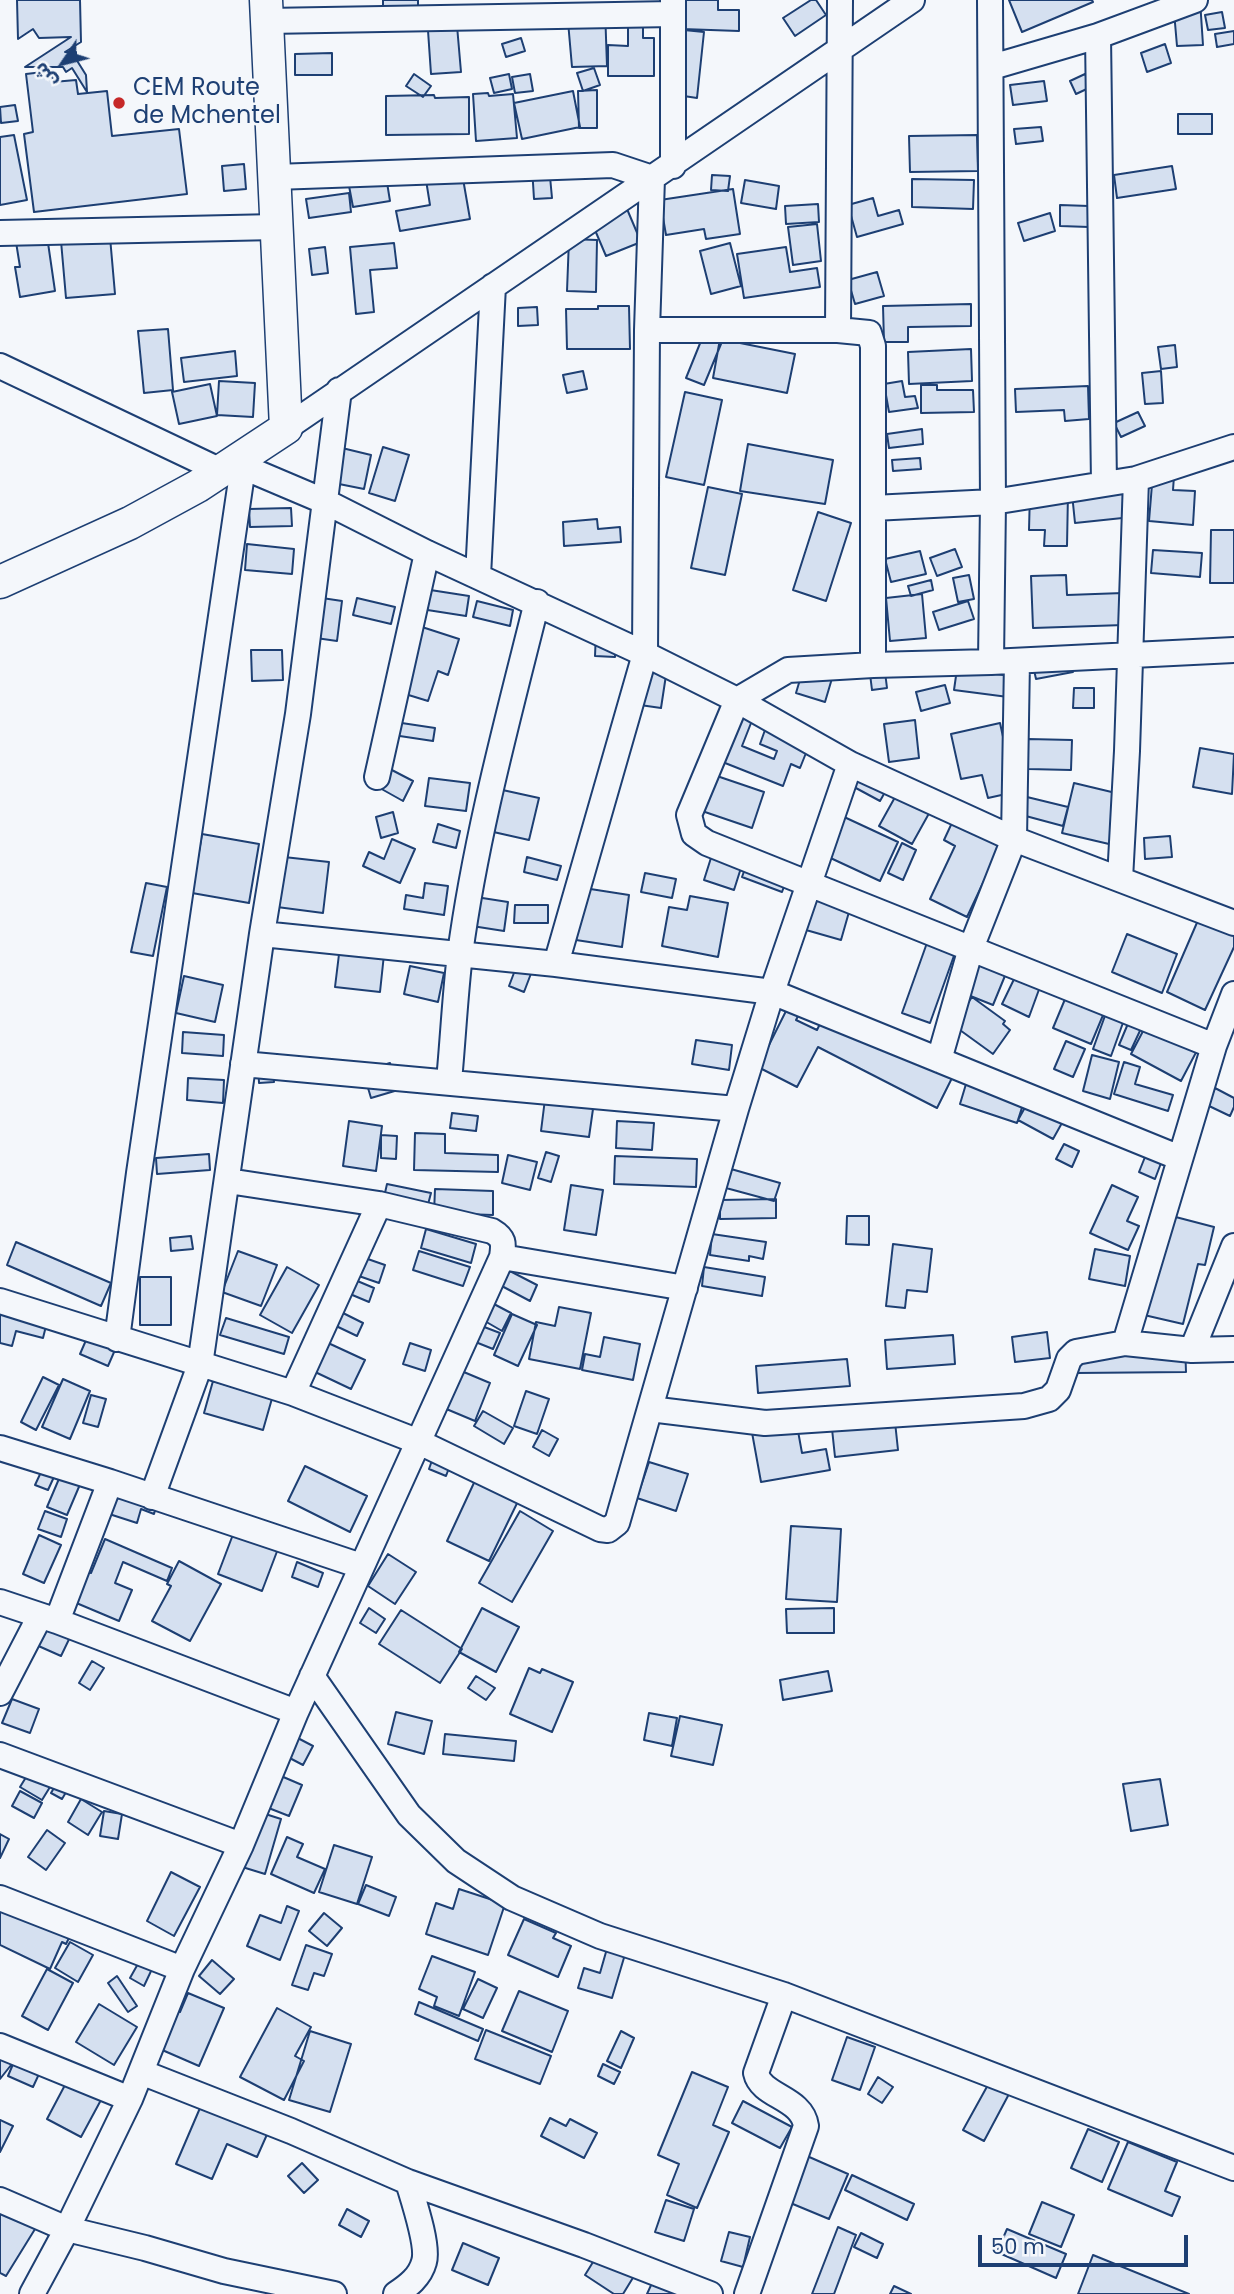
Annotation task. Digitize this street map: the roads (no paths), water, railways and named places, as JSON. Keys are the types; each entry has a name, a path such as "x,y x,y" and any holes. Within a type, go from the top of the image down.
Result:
{"street":[{"path":"838,330 840,0"},
{"path":"0,582 130,523 233,467 339,390 912,0"},
{"path":"990,0 993,502 991,663"},
{"path":"992,67 1098,36 1195,0"},
{"path":"286,428 266,10 673,7 662,172 647,330 645,654 556,964"},
{"path":"1098,36 1104,484"},
{"path":"275,177 613,165 662,172"},
{"path":"0,233 276,228"},
{"path":"478,576 493,286"},
{"path":"647,330 838,330 869,333 872,338 873,665"},
{"path":"0,366 233,467 326,502 427,553 645,654 737,700 850,764 1014,839 1234,923"},
{"path":"152,1497 200,1364 262,934 298,714 339,390"},
{"path":"873,508 993,502 1136,479 1234,447"},
{"path":"117,1339 233,467"},
{"path":"1120,879 1136,479"},
{"path":"377,777 427,553"},
{"path":"449,1081 460,954 499,752 537,602"},
{"path":"1214,1046 707,843 694,834 689,815 737,700 788,670 991,663 1234,650"},
{"path":"939,1060 971,948 1014,839 1017,661"},
{"path":"0,1301 293,1393 419,1442 600,1529 608,1530 617,1522 736,1109 772,992 850,764"},
{"path":"262,934 556,964 772,992 1180,1158"},
{"path":"1125,1343 1214,1046 1234,995"},
{"path":"243,1064 736,1109"},
{"path":"32,2294 130,2099 183,1969 241,1845 312,1675 502,1257 504,1244 492,1231 379,1204 228,1181"},
{"path":"293,1393 379,1204"},
{"path":"1192,1350 1234,1246"},
{"path":"502,1257 685,1287"},
{"path":"650,1409 765,1423 1024,1406 1049,1399 1058,1390 1069,1359 1076,1352 1125,1343 1192,1350 1234,1349"},
{"path":"0,1448 361,1566"},
{"path":"0,1693 48,1618 110,1482"},
{"path":"0,1602 296,1712"},
{"path":"312,1675 410,1815 456,1861 512,1898 600,1936 784,1995 1234,2168"},
{"path":"0,1755 241,1845"},
{"path":"0,1898 183,1969"},
{"path":"747,2294 806,2126 805,2116 757,2078 756,2073 784,1995"},
{"path":"0,2046 130,2099"},
{"path":"141,2072 291,2131 408,2182 584,2245 710,2294"},
{"path":"396,2294 419,2274 425,2260 408,2182"},
{"path":"0,2200 67,2229 224,2271 334,2294"}],"place":[{"name":"CEM Route de Mchentel","path":"119,103"}]}
